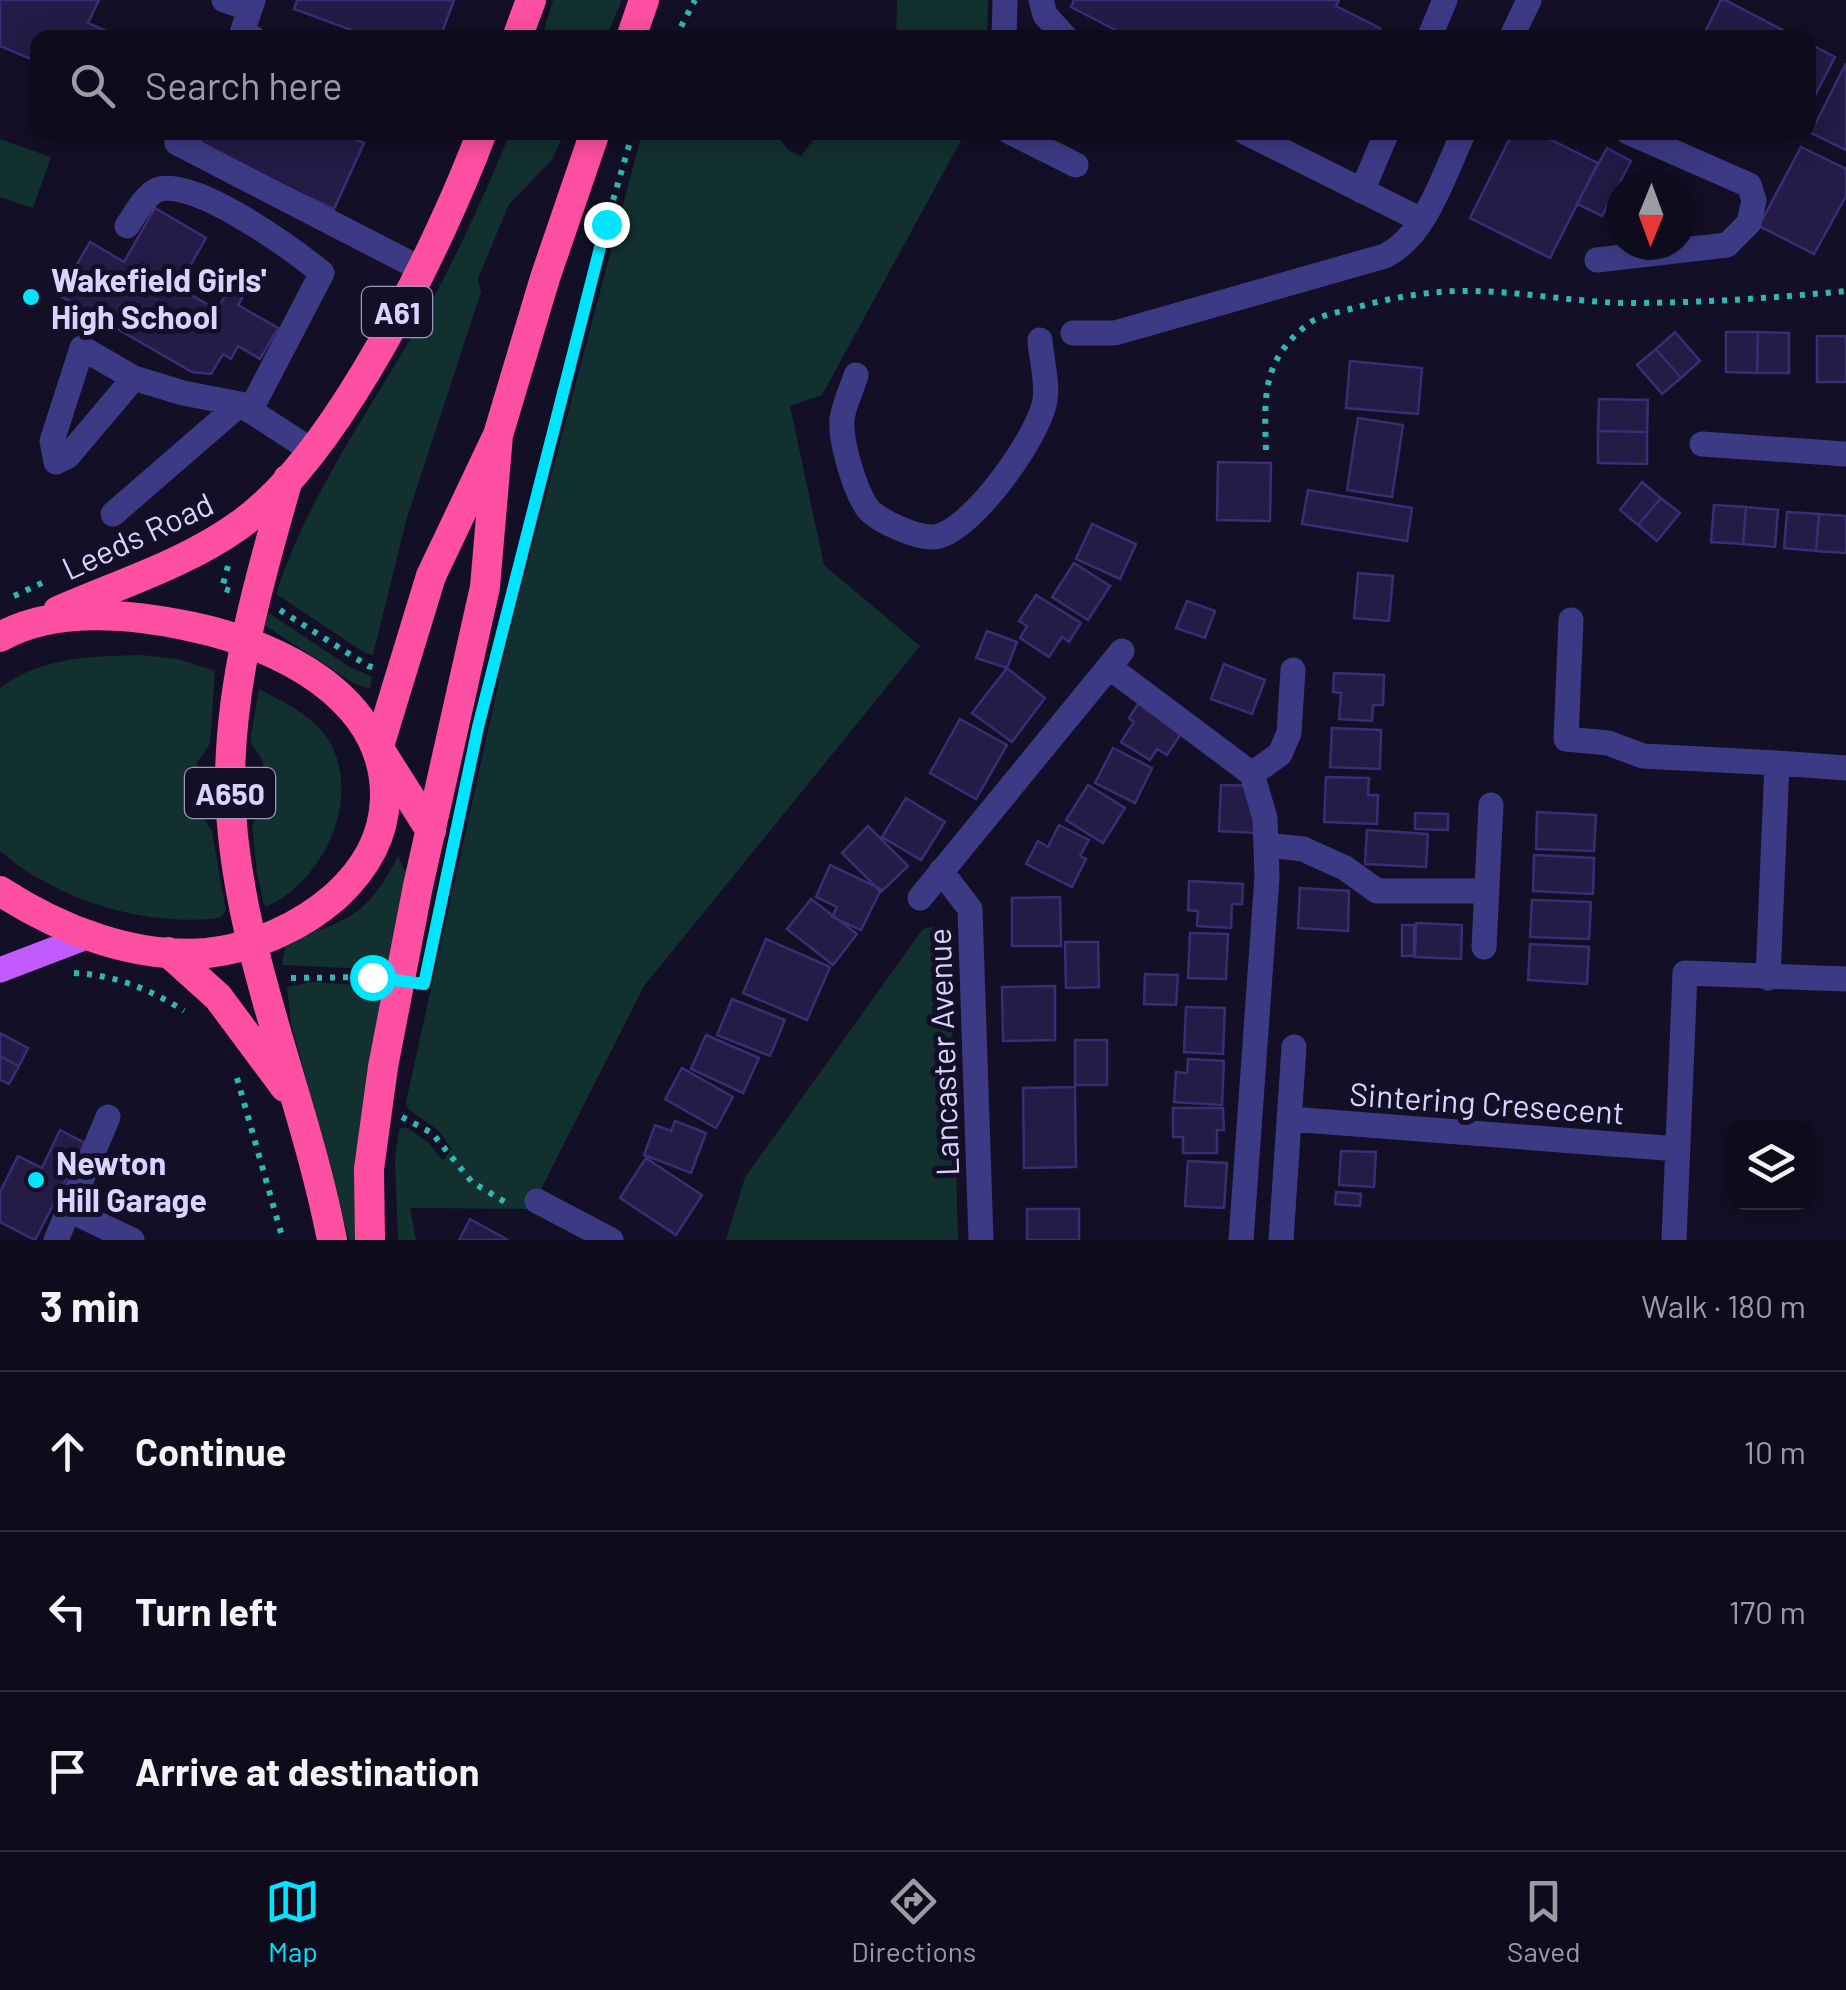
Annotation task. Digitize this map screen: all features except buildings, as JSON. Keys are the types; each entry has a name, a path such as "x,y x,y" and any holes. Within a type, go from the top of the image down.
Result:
{"highway":[{"path":"520,30 530,0"},
{"path":"634,30 644,0"},
{"name":"Leeds Road","path":"11,631 214,540 255,513 288,479 347,398 421,270 479,140"},
{"name":"A61","path":"378,749 431,576 498,435 545,278 592,140"},
{"path":"370,1240 367,1200 374,1129 430,832 485,587 498,435"},
{"name":"A650","path":"288,479 246,642 234,718 230,786 240,878 254,942 332,1240"},
{"name":"A61","path":"0,892 54,923 89,936 168,952 206,953 254,942 290,927 328,903 364,866 385,809 384,772 367,729 335,692 290,662 246,642 178,624 124,618 66,618 11,631"},
{"path":"378,749 403,783 430,832"},
{"path":"168,952 228,1008 298,1105"}],"main road":[{"path":"0,970 89,936"}],"street":[{"path":"224,0 252,5 243,30"},
{"path":"1004,30 1006,0"},
{"path":"1040,0 1045,15 1059,30"},
{"path":"1432,30 1445,0"},
{"path":"1514,30 1529,0"},
{"path":"1026,140 1076,165"},
{"path":"1261,140 1421,220"},
{"path":"1362,191 1384,140"},
{"path":"1073,334 1115,333 1386,256 1403,247 1421,220 1460,140"},
{"path":"1598,260 1727,246 1750,223 1754,200 1748,185 1646,140"},
{"path":"177,143 421,270"},
{"path":"113,514 245,408 322,272 280,238 219,205 175,188 159,189 148,195 127,226"},
{"path":"856,375 842,420 849,464 867,510 899,529 932,538 952,532 977,512 1024,446 1045,401 1040,340"},
{"path":"134,378 245,408 312,450"},
{"path":"1702,444 1846,454"},
{"path":"1572,620 1566,739 1608,743 1643,756 1846,768"},
{"name":"Lancaster Avenue","path":"920,898 1116,659 1252,774"},
{"path":"1240,1240 1267,877 1265,818 1252,774 1280,754 1288,733 1293,670"},
{"path":"1768,978 1777,764"},
{"path":"1484,947 1492,805"},
{"path":"1266,845 1303,849 1345,868 1377,890 1487,892"},
{"name":"Lancaster Avenue","path":"941,871 970,909 980,1240"},
{"path":"1674,1240 1685,973 1846,980"},
{"path":"1281,1240 1294,1047"},
{"path":"56,1240 108,1117"},
{"name":"Sintering Cresecent","path":"1290,1119 1678,1149"},
{"path":"537,1202 612,1240"},
{"path":"69,1210 132,1240"}],"path":[{"path":"679,30 695,0"},
{"path":"518,564 631,140"},
{"path":"1266,450 1264,396 1272,368 1290,340 1315,319 1372,303 1428,292 1475,290 1623,302 1758,300 1846,291"},
{"path":"214,540 229,562 222,588 276,607 368,666 401,673"},
{"path":"59,974 91,974 119,980 164,998 188,1014"},
{"path":"264,982 315,976 400,981"},
{"path":"236,1072 283,1240"},
{"path":"397,1115 432,1133 458,1169 492,1196 530,1214 537,1202"}],"green space":[{"path":"553,0 622,0 609,30 544,30"},
{"path":"897,0 988,0 987,30 896,30"},
{"path":"0,139 51,157 33,208 0,197"},
{"path":"507,140 561,140 552,160 509,204 478,279 481,292 406,521 373,655 276,594 319,495 439,288"},
{"path":"640,140 781,140 788,150 801,156 813,140 961,140 822,395 790,406 824,565 920,646 644,986 531,1209 410,1208 416,1240 398,1240 395,1160 399,1129 406,1127 429,1143 443,1161 451,1149 439,1131 408,1109 406,1102 509,635"},
{"path":"269,613 348,666 372,677 370,689 353,683 263,624"},
{"path":"142,655 178,659 215,671 210,744 197,763 198,809 212,831 226,911 219,918 161,918 103,906 47,883 0,851 0,688 50,664"},
{"path":"259,689 297,710 321,730 338,761 341,785 339,810 321,856 306,877 268,906 264,905 257,873 252,825 265,805 263,761 250,741"},
{"path":"398,856 407,875 390,970 282,965 286,940 354,914 376,892"},
{"path":"923,929 944,930 950,945 958,1240 726,1240 745,1177"},
{"path":"312,982 389,987 366,1240 349,1240 291,1023 287,987"}],"place":[{"name":"Wakefield Girls' High School","path":"31,297"},
{"name":"Newton Hill Garage","path":"36,1180"}],"route":[{"path":"372,977 424,984 478,727 606,224"}]}
